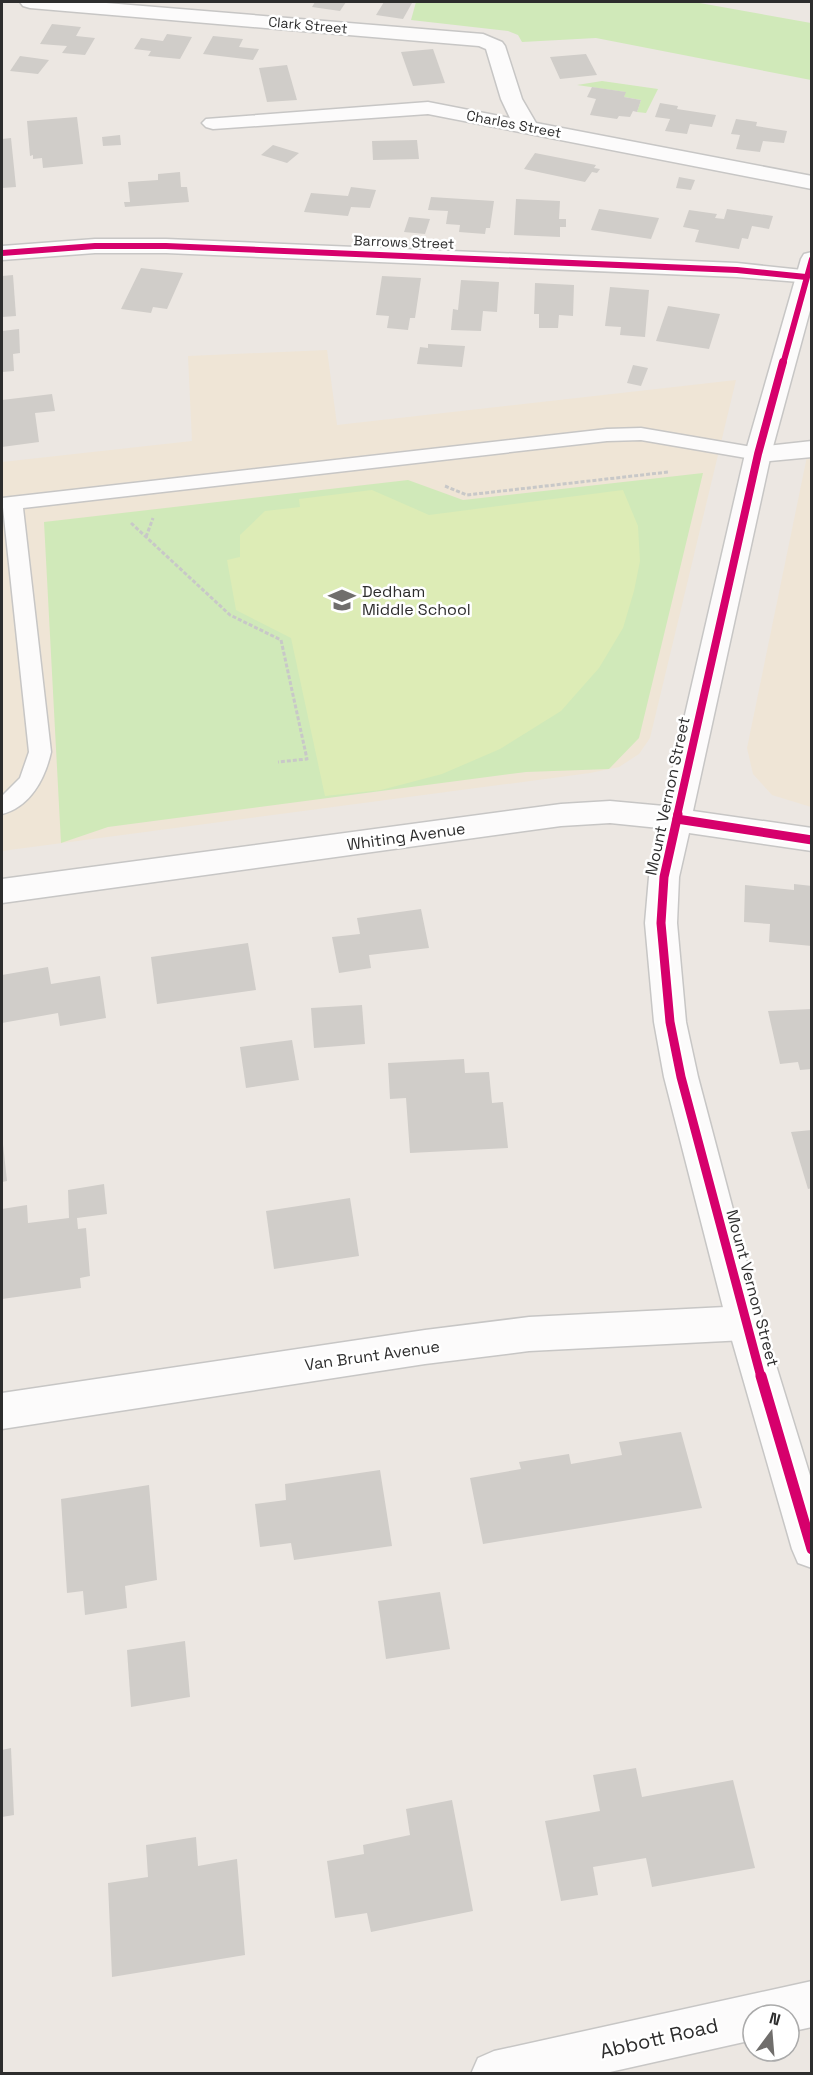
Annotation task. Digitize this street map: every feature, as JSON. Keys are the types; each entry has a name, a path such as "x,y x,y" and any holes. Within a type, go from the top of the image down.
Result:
{"street":[{"name":"Clark Street","path":"30,2 483,40 495,46 513,104 528,127"},
{"name":"Charles Street","path":"213,123 410,107 428,108 812,183"},
{"name":"Barrows Street","path":"2,253 95,246 166,246 737,270 809,268"},
{"name":"Mount Vernon Street","path":"809,268 758,454 664,877 661,923 670,1022 681,1077 746,1323 812,1549"},
{"path":"758,454 812,449"},
{"name":"Whiting Avenue","path":"2,891 561,815 610,812 677,819 812,840"},
{"name":"Van Brunt Avenue","path":"2,1411 425,1347 529,1334 746,1323"},
{"name":"Abbott Road","path":"494,2073 741,2020"}],"lane":[{"path":"2,806 24,790 36,772 40,752 7,503 607,435 652,435 758,454"}],"path":[{"path":"130,522 230,615 281,640 307,759 278,762"}],"shaded area":[{"name":"Dedham Middle School","path":"327,350 337,425 736,380 650,738 639,754 619,767 590,773 2,851 2,462 192,441 188,356"},
{"path":"811,437 811,807 772,795 753,774 747,748"}],"green space":[{"path":"416,2 694,2 811,23 811,80 596,38 522,42 518,35 508,31 411,20"},
{"path":"602,81 658,89 646,113 637,112 641,100 624,97 625,92 577,85"},
{"name":"Dedham Middle School","path":"703,473 639,738 609,769 526,772 108,827 61,843 44,522 408,480 463,500"},
{"path":"372,490 429,515 623,490 638,526 640,561 623,628 599,668 561,711 500,749 442,774 381,790 325,796 291,638 236,610 227,560 240,557 240,535 265,511 300,507 299,499"}],"building":[{"path":"315,2 346,2 340,11 312,7"},
{"path":"384,2 412,3 403,19 376,15"},
{"path":"52,24 81,27 76,36 95,38 85,55 62,53 67,46 40,44"},
{"path":"167,34 192,37 180,59 148,56 151,51 134,49 141,38 163,41"},
{"path":"213,36 243,39 239,47 259,49 253,60 203,54"},
{"path":"433,49 445,83 413,86 401,52"},
{"path":"586,54 597,75 560,79 550,57"},
{"path":"20,56 49,60 38,74 10,71"},
{"path":"287,65 297,100 267,102 259,68"},
{"path":"592,87 626,92 624,97 641,100 637,112 633,111 630,117 619,116 617,119 590,115 596,99 587,97"},
{"path":"660,103 678,106 677,109 716,115 712,127 690,124 687,134 665,131 670,119 655,117"},
{"path":"77,117 83,164 43,168 42,158 33,159 33,155 30,156 27,121"},
{"path":"736,119 757,122 756,126 787,131 784,143 763,141 760,152 736,149 740,135 731,134"},
{"path":"120,135 121,145 103,146 102,137"},
{"path":"11,138 16,187 2,188 2,139"},
{"path":"417,140 419,159 373,160 372,141"},
{"path":"273,145 299,153 287,163 261,155"},
{"path":"535,153 596,165 594,168 600,169 597,173 592,172 585,182 524,169"},
{"path":"180,172 181,187 187,187 189,202 125,207 124,202 130,202 128,182 158,180 158,174"},
{"path":"679,177 695,180 691,190 676,188"},
{"path":"351,187 376,190 370,208 351,207 348,216 304,212 311,193 348,196"},
{"path":"431,197 494,201 490,228 486,228 485,234 459,232 460,225 446,224 448,211 428,210"},
{"path":"516,199 560,201 559,219 566,219 566,227 560,227 560,237 514,235"},
{"path":"599,209 659,218 651,239 591,230"},
{"path":"727,209 773,216 769,229 752,226 748,239 742,238 739,249 695,242 699,230 683,227 689,210 717,214 715,218 724,219"},
{"path":"409,217 430,219 425,234 404,232"},
{"path":"141,268 183,273 167,309 153,307 151,313 121,309"},
{"path":"13,275 16,316 2,317 2,276"},
{"path":"382,276 421,278 415,318 410,318 408,330 387,328 389,316 376,315"},
{"path":"461,280 499,282 497,312 483,311 481,331 451,330 453,309 458,310"},
{"path":"535,283 574,285 573,316 559,315 558,328 539,328 539,314 534,314"},
{"path":"610,287 649,290 645,337 620,335 621,327 605,326"},
{"path":"668,306 720,314 709,349 656,341"},
{"path":"19,329 20,353 13,354 14,371 2,372 2,331"},
{"path":"428,344 465,346 462,367 417,364 420,347 428,348"},
{"path":"633,365 648,368 641,386 627,383"},
{"path":"52,394 55,411 35,413 39,442 2,447 2,400"},
{"path":"794,884 812,886 812,946 769,942 770,924 744,922 745,885 794,890"},
{"path":"421,909 429,948 369,955 371,968 339,973 332,937 360,934 357,918"},
{"path":"248,943 256,990 157,1004 151,957"},
{"path":"48,967 51,984 100,976 106,1018 60,1026 58,1013 2,1023 2,975"},
{"path":"362,1005 365,1044 314,1048 311,1008"},
{"path":"812,1009 812,1069 800,1070 798,1062 780,1064 768,1011"},
{"path":"292,1040 299,1080 246,1088 240,1047"},
{"path":"464,1059 465,1073 489,1072 492,1103 503,1102 508,1148 410,1153 406,1098 390,1099 388,1063"},
{"path":"812,1130 812,1188 808,1189 791,1132"},
{"path":"2,1135 7,1181 2,1182"},
{"path":"104,1184 107,1214 77,1218 78,1229 86,1228 90,1276 80,1278 81,1288 2,1299 2,1209 27,1205 28,1223 69,1218 68,1190"},
{"path":"350,1198 359,1256 274,1269 266,1211"},
{"path":"681,1432 702,1508 483,1544 470,1478 521,1469 519,1462 569,1454 571,1464 622,1455 619,1442"},
{"path":"380,1470 392,1546 294,1560 291,1543 260,1547 255,1504 286,1500 285,1484"},
{"path":"149,1485 157,1580 125,1586 127,1608 85,1615 83,1591 67,1593 61,1499"},
{"path":"440,1592 450,1649 386,1659 378,1601"},
{"path":"185,1641 190,1697 131,1707 127,1650"},
{"path":"11,1748 14,1815 2,1817 2,1750"},
{"path":"636,1768 642,1797 733,1780 755,1868 652,1887 646,1858 593,1867 598,1895 561,1901 545,1821 600,1811 593,1775"},
{"path":"452,1800 473,1911 371,1932 367,1913 335,1918 327,1861 364,1854 363,1845 410,1835 406,1809"},
{"path":"196,1837 198,1866 237,1859 245,1955 112,1977 108,1883 148,1877 146,1845"}],"cycle path":[{"path":"2,253 95,246 166,246 737,270 806,277"},
{"path":"812,259 758,454 664,877 661,923 670,1022 681,1077 745,1323 812,1549"},
{"path":"677,819 812,840"}],"place":[{"name":"Dedham Middle School","path":"342,600"}]}
